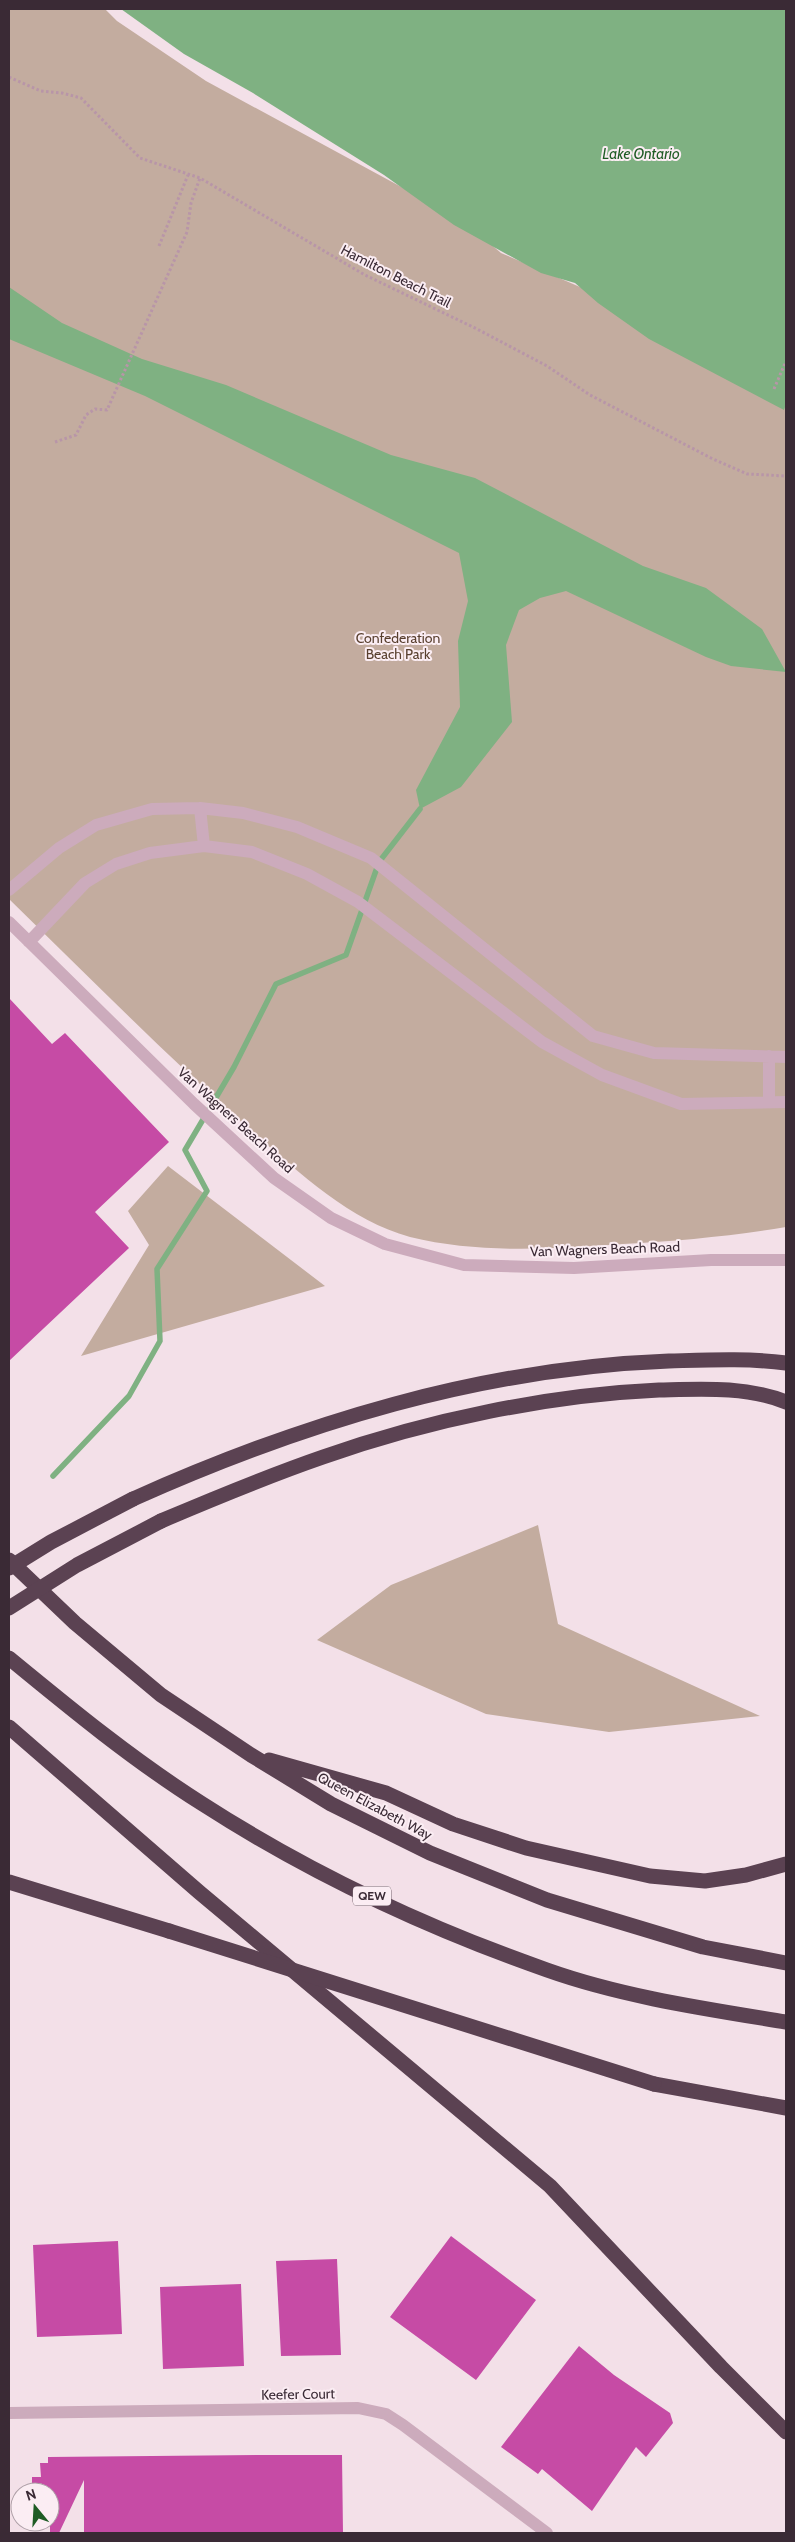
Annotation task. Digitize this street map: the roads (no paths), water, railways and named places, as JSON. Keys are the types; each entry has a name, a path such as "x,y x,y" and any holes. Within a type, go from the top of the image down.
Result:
{"highway":[{"path":"9,1568 51,1542 133,1499 205,1467 279,1439 351,1415 425,1395 534,1374 628,1363 707,1360 786,1363"},
{"path":"9,1608 77,1565 161,1521 247,1485 324,1456 425,1427 534,1404 633,1392 702,1389 741,1391 786,1402"},
{"name":"Queen Elizabeth Way","path":"9,1560 75,1623 160,1695 251,1755 332,1804 430,1853 538,1897 703,1947 786,1963"},
{"name":"QEW","path":"9,1658 87,1723 201,1803 312,1868 424,1921 548,1970 674,2004 786,2022"},
{"path":"9,1727 192,1886 550,2186 786,2432"},
{"path":"251,1755 386,1793 453,1824 526,1848 650,1876 705,1881 746,1875 786,1864"},
{"path":"9,1882 654,2084 786,2108"}],"street":[{"path":"200,808 204,846"},
{"path":"9,890 59,848 96,825 152,809 200,808 243,813 297,826 371,858 593,1036 654,1053 786,1057"},
{"path":"29,942 85,883 116,864 150,853 204,846 252,852 307,874 358,902 542,1042 602,1075 681,1104 786,1102"},
{"name":"Van Wagners Beach Road","path":"9,922 194,1104 274,1178 331,1218 385,1244 464,1265 574,1268 711,1260 786,1260"},
{"path":"769,1056 769,1102"},
{"name":"Keefer Court","path":"9,2413 358,2408 386,2414 547,2533"}],"water":[{"name":"Lake Ontario","path":"121,9 786,9 786,404 784,410 649,339 598,303 575,283 541,273 454,225 384,175 253,93 184,54"},
{"path":"9,287 62,323 142,359 226,385 391,455 475,478 643,566 706,588 762,629 786,672 731,666 706,657 566,591 540,598 519,610 506,645 512,722 461,787 420,809 416,790 460,707 458,641 468,601 459,553 145,396 9,339"}],"waterway":[{"path":"53,1476 129,1396 160,1341 157,1269 207,1191 185,1150 234,1067 276,984 346,955 379,862 420,809"}],"park label":[{"name":"Confederation Beach Park","path":"398,646"}]}
